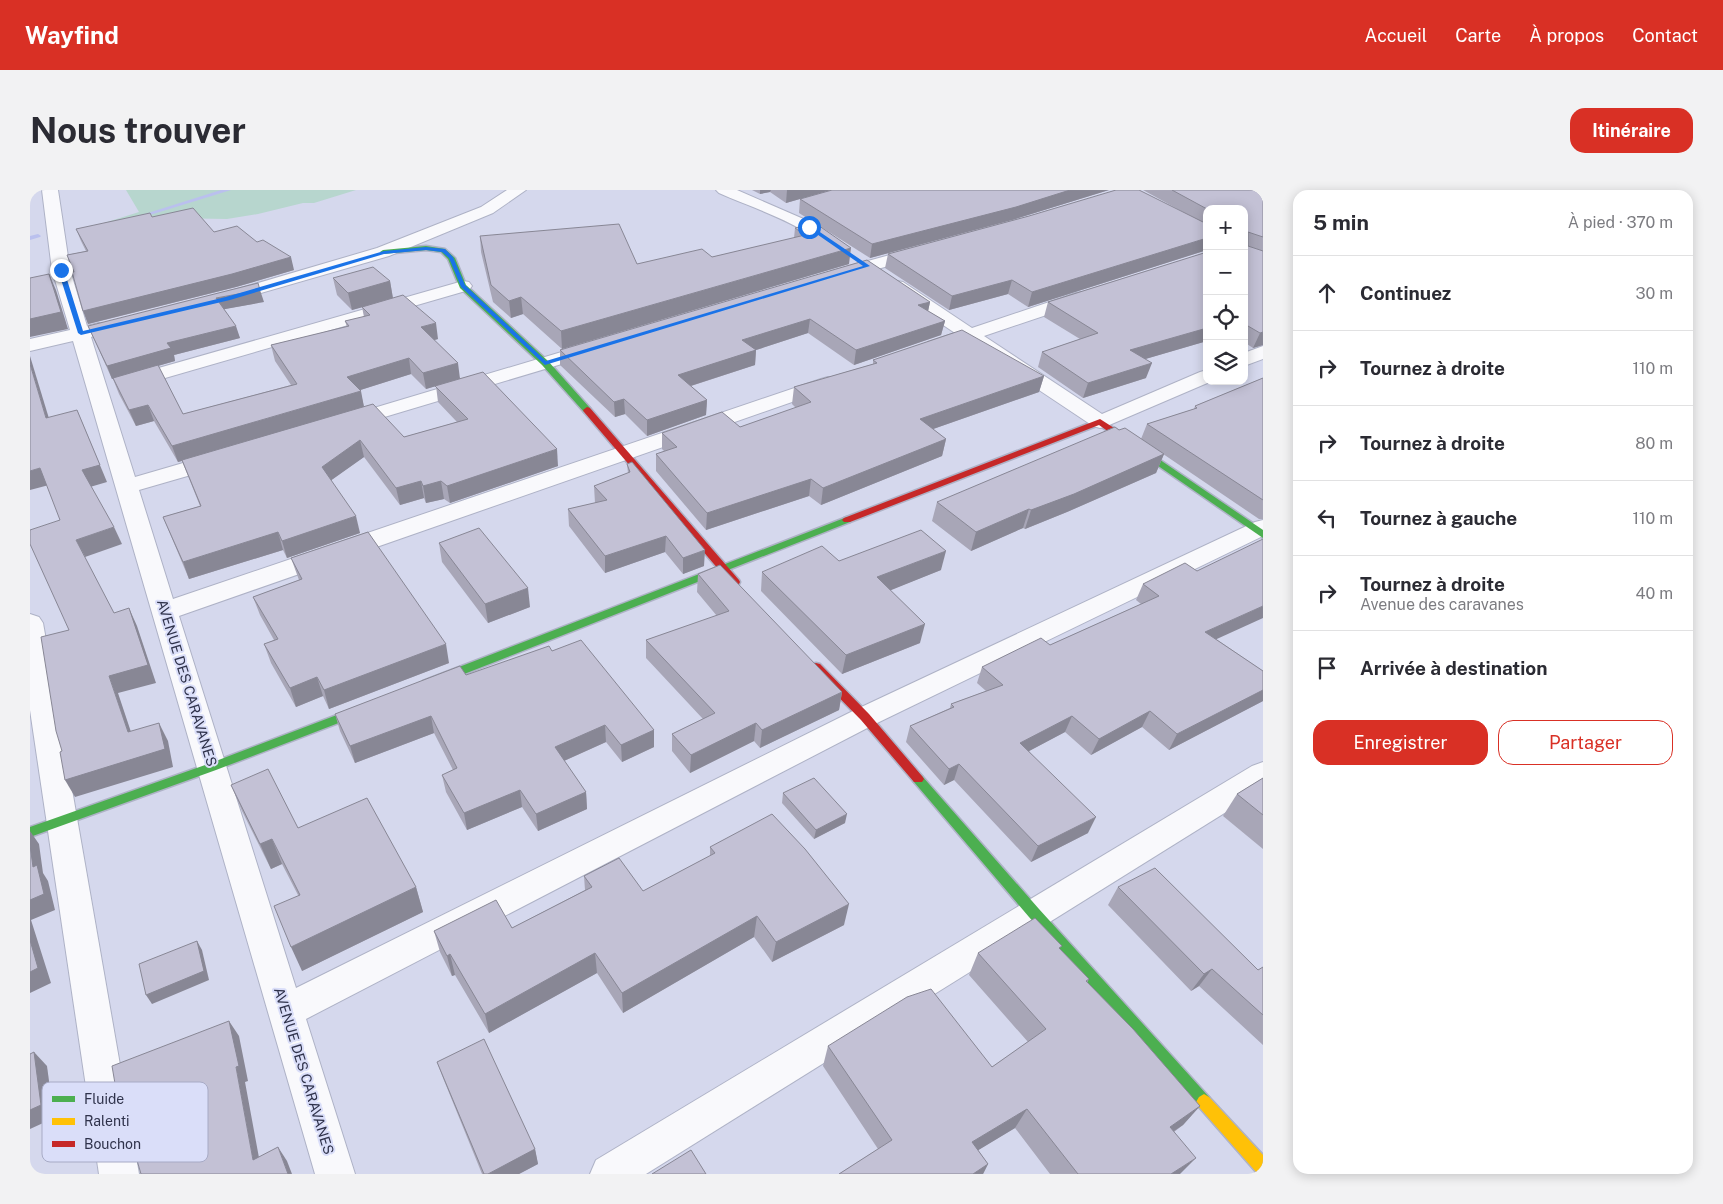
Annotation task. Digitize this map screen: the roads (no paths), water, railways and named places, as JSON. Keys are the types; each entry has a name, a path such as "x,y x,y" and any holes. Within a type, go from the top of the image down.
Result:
{"street":[{"name":"AVENUE DES CARAVANES","path":"50,190 61,270 335,1174"},
{"path":"210,303 384,252 478,213 518,190"},
{"path":"724,190 809,227 1260,531"},
{"path":"777,212 796,206"},
{"path":"384,252 426,248 443,250 451,258 463,286 545,363 626,453 723,570 743,590"},
{"path":"820,280 934,248"},
{"path":"99,391 463,286"},
{"path":"912,354 1096,292"},
{"path":"30,345 118,324"},
{"path":"327,428 611,343"},
{"path":"1248,358 1263,352"},
{"path":"165,611 848,376"},
{"path":"416,688 1100,422 1203,378"},
{"path":"128,486 241,453"},
{"path":"286,1011 865,717 1260,531"},
{"path":"30,623 104,1082"},
{"path":"811,661 865,717 1034,913 1263,1167"},
{"path":"30,832 212,767 379,703"},
{"path":"610,1174 1263,774"}],"waterway":[{"path":"135,218 228,190"},
{"path":"30,238 38,236"}]}
